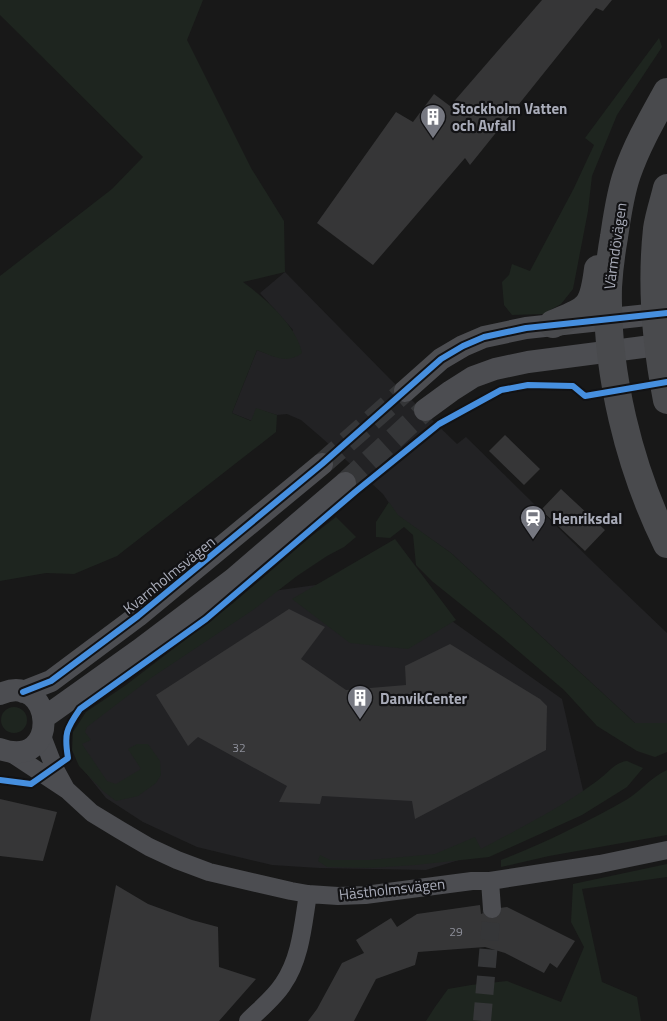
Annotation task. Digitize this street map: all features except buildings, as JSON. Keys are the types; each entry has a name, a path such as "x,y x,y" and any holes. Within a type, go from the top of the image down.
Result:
{"main road":[{"path":"554,324 584,310 592,300 610,190 626,140 652,89 667,68"},
{"name":"Värmdövägen","path":"667,92 643,135 626,177 616,222 608,289 611,352 616,390 631,451 645,494 667,544"},
{"path":"667,188 657,227 655,278 661,314 667,400"}],"street":[{"path":"405,391 441,359 483,337 554,324 661,314"},
{"path":"425,410 473,377 495,369 528,362 663,345"},
{"name":"Kvarnholmsvägen","path":"0,694 13,690 23,692 51,681 138,616 322,465"},
{"path":"6,751 24,752 35,745 43,726 233,579 345,483"},
{"path":"23,692 33,697 40,705 43,726"},
{"name":"Hästholmsvägen","path":"43,726 54,767 67,790"},
{"name":"Hästholmsvägen","path":"6,751 67,790 92,813 149,847 208,872 308,894 365,895 472,880 490,881 600,864 667,850"},
{"path":"490,881 492,909"},
{"path":"248,1021 283,985 291,970 302,931 308,894"}],"shaded area":[{"path":"0,0 203,0 187,40 251,168 284,221 285,272 243,282 279,313 294,333 302,353 285,359 257,350 232,413 251,421 256,408 277,415 276,432 117,556 74,574 46,573 0,581 0,276 112,189 143,157 0,15"},
{"path":"659,38 662,47 617,115 592,176 588,211 573,289 561,304 543,314 512,315 504,305 502,282 509,275 512,264 530,271 594,145 585,138"},
{"path":"285,272 457,444 466,437 667,633 667,723 635,723 451,553 397,515 383,494 301,420 287,414 277,415 257,409 252,421 232,413 257,350 276,357 293,330 260,293"},
{"path":"389,502 398,515 451,553 635,723 667,723 667,752 655,757 637,751 597,726 564,690 433,582 416,565 413,535 404,527 390,538 376,537 376,522"},
{"path":"336,517 356,537 151,678 87,727 85,732 91,740 82,744 107,781 116,784 141,769 128,749 137,744 148,744 160,761 161,775 156,783 138,796 116,801 103,791 79,766 72,750 73,732 86,712 126,685 232,604"},
{"path":"395,539 456,620 408,649 350,643 292,599"},
{"path":"387,575 562,699 585,799 482,853 426,870 319,868 272,865 197,847 143,822 106,798 82,768 74,744 83,724 273,591"},
{"path":"14,707 23,711 27,720 23,729 14,733 5,729 1,720 5,711"},
{"path":"627,761 643,768 627,787 582,815 489,857 371,868 327,867 318,861 320,855 330,860 370,860 435,854 475,837 481,849 555,809 615,766"},
{"path":"667,770 667,835 501,867 501,860 565,832 611,808"},
{"path":"667,864 667,877 582,889 602,982 637,997 641,1021 426,1021 448,989 471,985 507,981 561,1002 584,947 571,922 573,884"}],"tunnel":[{"path":"322,464 405,391"},
{"path":"345,483 425,410"},
{"path":"482,1021 492,909"}],"cycle path":[{"path":"23,692 51,681 138,616 322,464 441,359 463,346 484,337 526,328 667,313"},
{"path":"0,780 31,784 68,758 67,732 80,709 206,619 439,424 501,390 528,385 573,386 585,396 667,382"}],"place":[{"name":"Stockholm Vatten och Avfall","path":"433,140"},
{"name":"Henriksdal","path":"533,541"},
{"name":"DanvikCenter","path":"360,721"}]}
